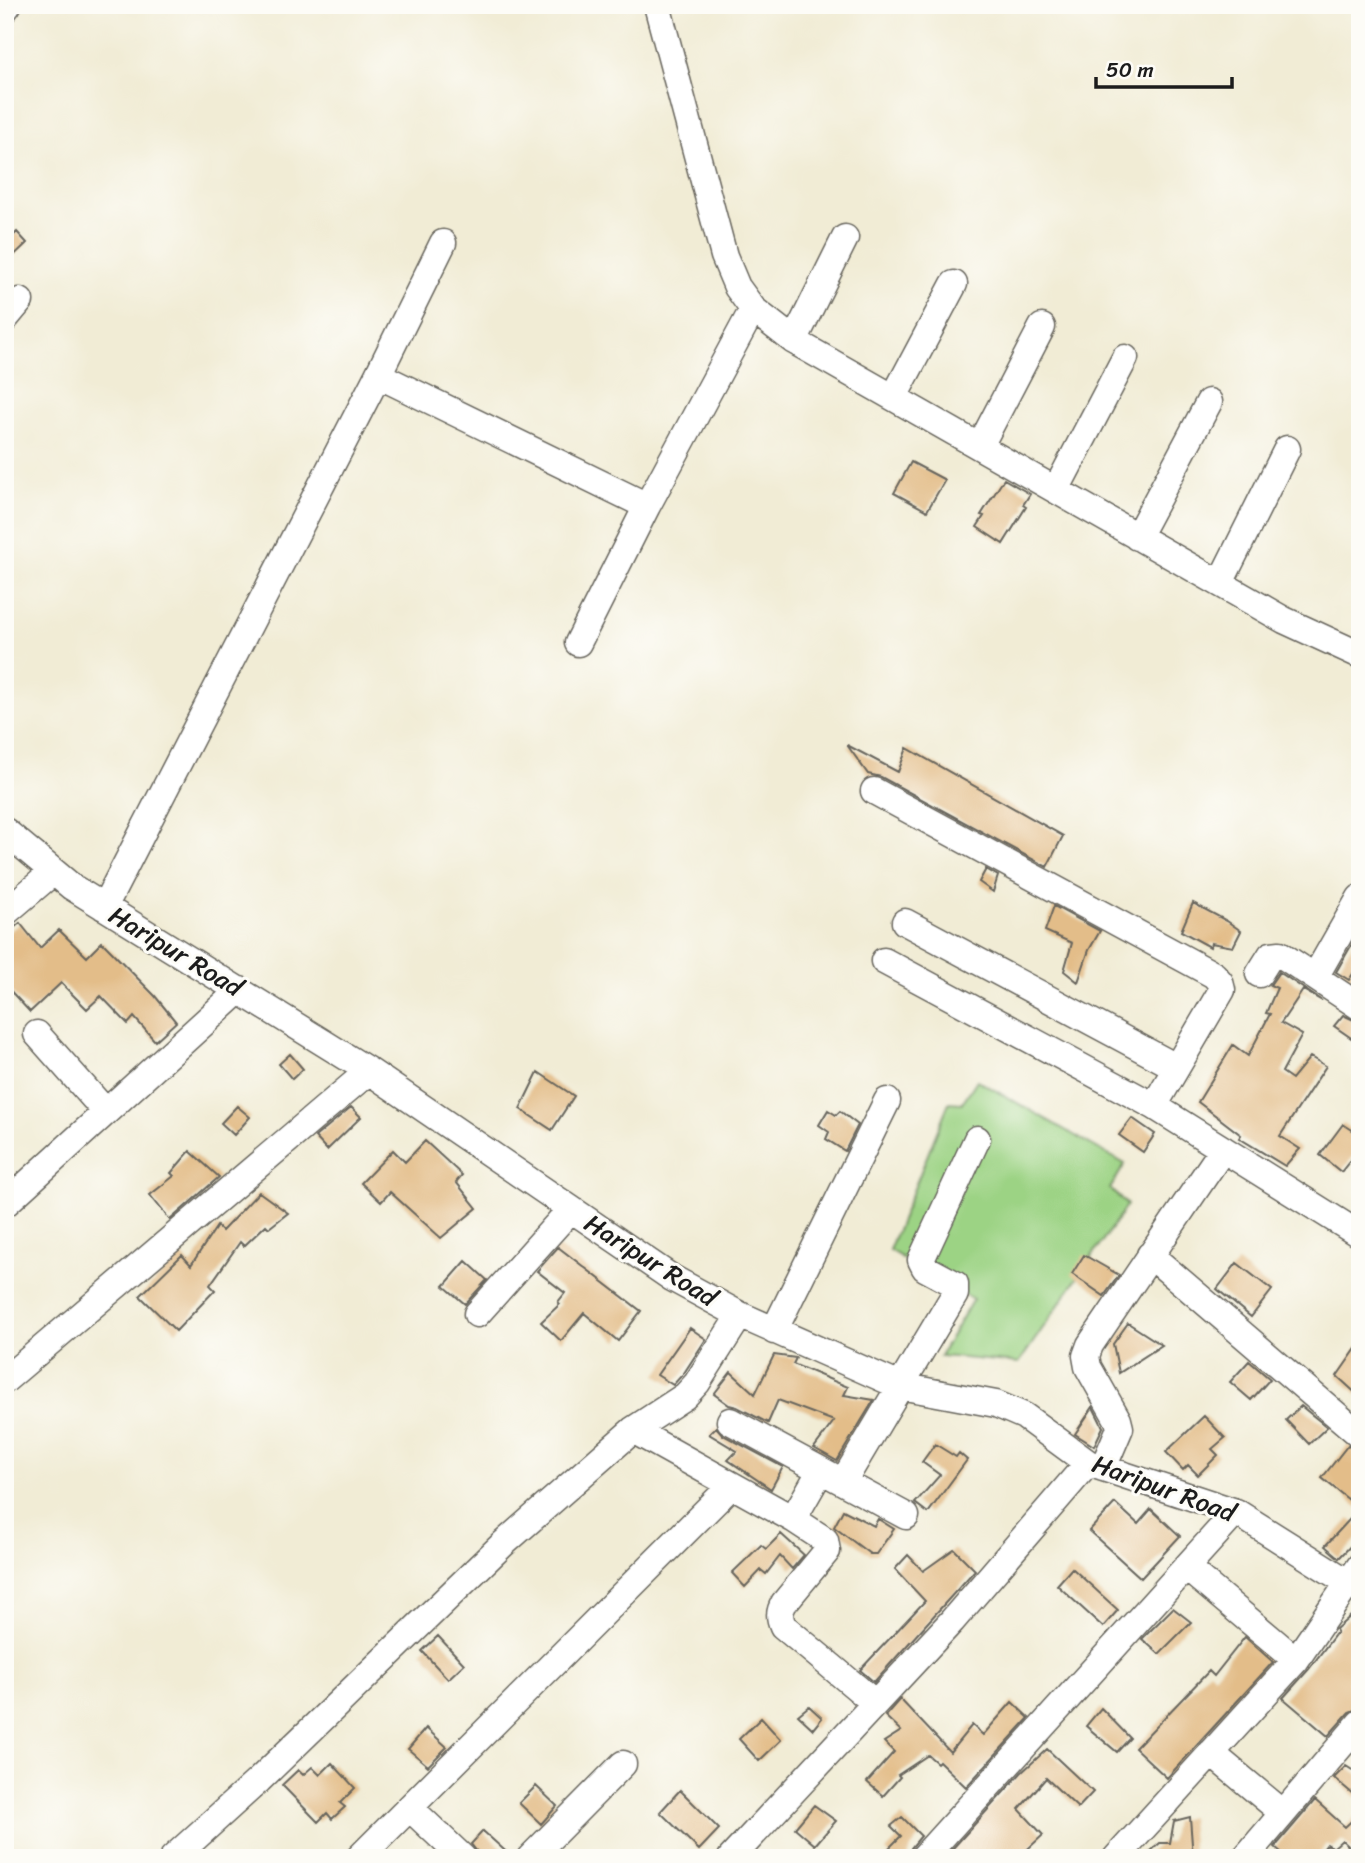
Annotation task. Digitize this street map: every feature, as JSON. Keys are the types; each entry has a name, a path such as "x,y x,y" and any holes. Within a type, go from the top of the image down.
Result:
{"street":[{"path":"657,5 724,256 737,287 753,309 793,341 1284,620 1360,655"},
{"path":"793,341 845,238"},
{"path":"104,907 378,375 443,243"},
{"path":"894,397 954,284"},
{"path":"578,643 647,506 753,309"},
{"path":"980,446 1042,327"},
{"path":"1056,490 1125,358"},
{"path":"378,375 647,506"},
{"path":"1137,537 1209,402"},
{"path":"1220,583 1287,449"},
{"path":"874,791 1214,975 1222,990 1154,1106"},
{"name":"Haripur Road","path":"5,831 53,872 104,907 369,1071 673,1278 740,1315 900,1386 996,1404 1024,1416 1096,1465 1236,1512 1356,1580"},
{"path":"5,913 53,872"},
{"path":"1315,977 1360,898"},
{"path":"905,922 1176,1067"},
{"path":"1259,974 1271,955 1280,954 1360,1007"},
{"path":"884,961 1154,1106 1360,1235"},
{"path":"6,1202 240,990"},
{"path":"37,1034 106,1112"},
{"path":"5,1380 369,1071"},
{"path":"775,1331 887,1101"},
{"path":"793,1519 832,1476 900,1386 955,1294 955,1284 925,1268 921,1260 977,1139"},
{"path":"731,1858 1096,1465 1120,1428 1088,1367 1086,1356 1090,1345 1223,1149"},
{"path":"477,1314 571,1209"},
{"path":"1150,1255 1360,1435"},
{"path":"173,1858 259,1780 503,1544 633,1430 685,1396 697,1383 740,1315"},
{"path":"730,1421 906,1516"},
{"path":"633,1430 793,1519 825,1540 828,1547 784,1603 780,1610 780,1619 783,1626 875,1703"},
{"path":"359,1858 732,1485"},
{"path":"923,1858 1236,1512"},
{"path":"1187,1568 1296,1660"},
{"path":"1116,1858 1296,1660 1356,1580"},
{"path":"1245,1858 1360,1723"},
{"path":"1211,1753 1283,1813"},
{"path":"530,1858 623,1764"},
{"path":"410,1808 463,1858"}],"green space":[{"path":"977,1080 1125,1164 1110,1189 1127,1205 1019,1363 940,1356 973,1299 889,1250 949,1102 962,1103"}],"building":[{"path":"17,232 27,243 5,264 5,244"},
{"path":"911,462 945,480 927,511 894,493"},
{"path":"1004,479 1030,494 1023,505 1026,507 1003,544 977,527 984,516 981,515"},
{"path":"847,745 898,772 907,748 1063,836 1047,867 881,777 868,774"},
{"path":"986,869 998,876 993,892 979,882"},
{"path":"1193,903 1241,931 1233,947 1211,943 1210,947 1181,931"},
{"path":"1054,906 1100,931 1089,950 1078,982 1064,971 1072,943 1045,931"},
{"path":"20,923 40,948 59,930 87,957 102,942 155,996 176,1022 155,1041 134,1017 128,1024 101,996 87,1009 61,983 30,1012 5,985 5,935"},
{"path":"1360,930 1360,963 1349,980 1336,972"},
{"path":"1279,972 1322,1001 1303,990 1281,1023 1302,1035 1282,1072 1292,1079 1310,1057 1326,1066 1280,1136 1300,1149 1285,1166 1239,1138 1241,1135 1198,1102 1233,1045 1248,1056 1270,1014 1266,1013 1277,988 1270,985"},
{"path":"1343,1015 1360,1023 1360,1044 1334,1026"},
{"path":"290,1054 303,1069 292,1079 279,1064"},
{"path":"538,1072 574,1096 552,1130 520,1109"},
{"path":"237,1106 250,1117 234,1135 221,1123"},
{"path":"351,1107 361,1117 327,1150 315,1137"},
{"path":"828,1110 836,1115 840,1111 858,1125 845,1151 826,1139 829,1132 819,1125"},
{"path":"1132,1118 1155,1134 1143,1152 1119,1135"},
{"path":"1343,1124 1360,1135 1360,1148 1341,1172 1320,1155"},
{"path":"425,1141 462,1175 456,1182 477,1208 441,1238 390,1192 381,1202 361,1183 393,1150 405,1162"},
{"path":"190,1151 219,1177 170,1220 150,1195 174,1176 171,1173"},
{"path":"259,1192 288,1213 269,1228 266,1225 244,1246 240,1242 210,1285 215,1290 176,1331 140,1296 182,1255 191,1265 217,1226 222,1231"},
{"path":"558,1247 641,1311 618,1341 584,1313 561,1341 541,1322 560,1304 558,1302 565,1293 537,1271"},
{"path":"1084,1255 1119,1275 1104,1296 1072,1274"},
{"path":"466,1261 487,1280 465,1304 444,1286"},
{"path":"1237,1263 1272,1290 1251,1317 1217,1289"},
{"path":"1128,1323 1162,1345 1119,1373 1113,1344"},
{"path":"690,1328 706,1339 673,1385 657,1375"},
{"path":"1360,1343 1360,1397 1337,1376"},
{"path":"774,1355 796,1358 793,1364 848,1387 844,1395 874,1400 837,1461 814,1448 834,1421 778,1400 768,1423 729,1405 714,1394 731,1372 755,1394"},
{"path":"1249,1361 1270,1379 1251,1400 1230,1382"},
{"path":"1301,1406 1327,1427 1309,1444 1286,1420"},
{"path":"1093,1407 1103,1427 1094,1446 1075,1434"},
{"path":"1204,1416 1225,1438 1212,1449 1218,1455 1198,1475 1188,1465 1183,1470 1166,1452"},
{"path":"716,1427 723,1435 783,1467 771,1489 728,1460 737,1451 709,1434"},
{"path":"935,1444 956,1457 959,1453 967,1460 928,1513 915,1503 940,1475 922,1462"},
{"path":"1348,1445 1360,1450 1360,1509 1322,1478"},
{"path":"1115,1503 1138,1524 1151,1509 1180,1536 1141,1578 1089,1531"},
{"path":"843,1510 874,1526 878,1519 894,1529 876,1554 870,1554 834,1527"},
{"path":"1350,1519 1360,1528 1360,1536 1339,1558 1325,1546"},
{"path":"781,1534 804,1555 792,1569 780,1556 766,1574 761,1570 745,1587 732,1573 761,1545 766,1549"},
{"path":"954,1549 975,1570 874,1682 860,1670 925,1601 895,1569 908,1555 923,1571"},
{"path":"1072,1568 1118,1610 1103,1627 1057,1585"},
{"path":"1173,1608 1191,1622 1159,1654 1142,1639"},
{"path":"1360,1608 1360,1708 1349,1712 1328,1736 1283,1698 1309,1669 1337,1632 1336,1629"},
{"path":"438,1636 464,1664 448,1679 422,1651"},
{"path":"1245,1637 1273,1662 1167,1778 1135,1748 1209,1671 1214,1676"},
{"path":"900,1699 950,1752 972,1725 983,1735 1012,1702 1029,1718 966,1787 939,1761 937,1763 928,1755 898,1775 900,1777 883,1796 867,1782 894,1752 884,1742 901,1731 885,1716"},
{"path":"809,1706 822,1718 813,1729 798,1715"},
{"path":"1101,1708 1130,1738 1117,1752 1086,1726"},
{"path":"761,1718 781,1740 759,1761 739,1739"},
{"path":"426,1728 447,1747 428,1766 408,1749"},
{"path":"1047,1749 1093,1792 1078,1808 1046,1778 1019,1809 1043,1835 1018,1858 944,1858 1021,1773"},
{"path":"332,1763 355,1788 340,1803 345,1807 332,1819 327,1813 318,1822 282,1785 298,1770 303,1775 312,1767 320,1775"},
{"path":"1346,1766 1360,1775 1360,1800 1334,1778"},
{"path":"536,1786 557,1806 541,1824 519,1803"},
{"path":"680,1790 719,1829 699,1850 660,1812"},
{"path":"1315,1800 1345,1827 1360,1813 1360,1857 1342,1840 1333,1848 1327,1844 1316,1858 1288,1858 1275,1847"},
{"path":"814,1805 836,1821 815,1845 795,1828"},
{"path":"902,1817 921,1836 911,1848 908,1858 893,1858 886,1851 901,1836 891,1826"},
{"path":"1190,1817 1193,1858 1143,1858 1160,1843 1170,1843 1174,1821"},
{"path":"483,1831 513,1858 478,1858 478,1853 471,1844"}]}
